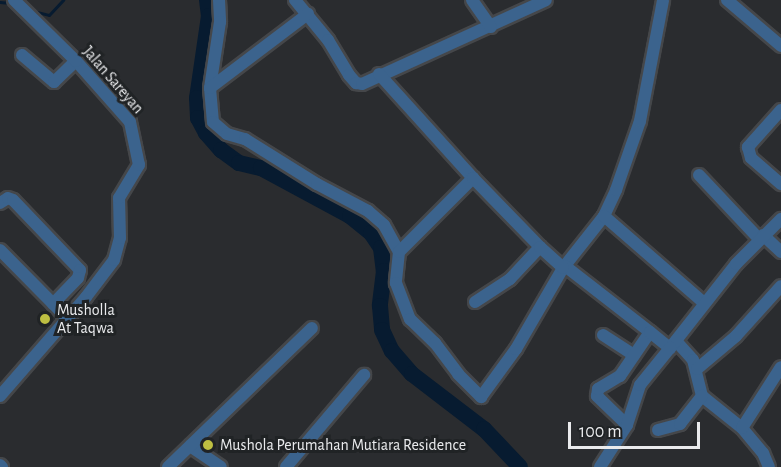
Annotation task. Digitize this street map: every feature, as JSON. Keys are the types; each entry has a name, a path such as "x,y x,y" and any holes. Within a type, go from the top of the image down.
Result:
{"street":[{"name":"Jalan Sareyan","path":"0,396 68,319 109,267 119,246 119,198 137,172 139,161 130,122 76,61 14,0"},
{"path":"219,0 220,22 210,88 213,122 219,128 245,139 317,184 368,212 384,225 399,252 396,283 410,319 435,343 458,374 481,397 516,349 564,267 604,216 634,142 663,0"},
{"path":"295,0 308,14 356,83 362,84 379,74 491,27 546,0"},
{"path":"472,0 491,27"},
{"path":"735,2 781,46"},
{"path":"210,88 308,14"},
{"path":"21,55 54,82 76,61"},
{"path":"379,74 473,178 540,247 650,332 687,351 697,369 702,396 742,428 763,453 769,467"},
{"path":"781,110 748,147 751,158 781,184"},
{"path":"699,175 761,237 781,252"},
{"path":"399,252 473,178"},
{"path":"0,203 8,198 13,200 80,270 78,278 53,304"},
{"path":"604,216 704,303"},
{"path":"600,467 627,425 640,385 696,318 704,303 761,237 781,219"},
{"path":"475,302 510,279 540,247"},
{"path":"0,250 68,319"},
{"path":"697,369 736,336 781,286"},
{"path":"168,467 312,328"},
{"path":"627,425 597,394 600,387 620,376 650,332"},
{"path":"603,335 634,355"},
{"path":"742,428 781,367"},
{"path":"286,467 364,375"},
{"path":"658,430 680,424 702,396"},
{"path":"190,446 221,467"}],"waterway":[{"path":"33,11 49,15 63,0"},
{"path":"207,0 209,16 197,98 198,118 206,133 221,150 239,163 261,168 350,216 371,233 381,248 384,271 380,306 382,330 392,351 412,374 484,429 520,467"},
{"path":"0,2 10,3"}],"place":[{"name":"Musholla At Taqwa","path":"45,319"},
{"name":"Mushola Perumahan Mutiara Residence","path":"208,445"}]}
